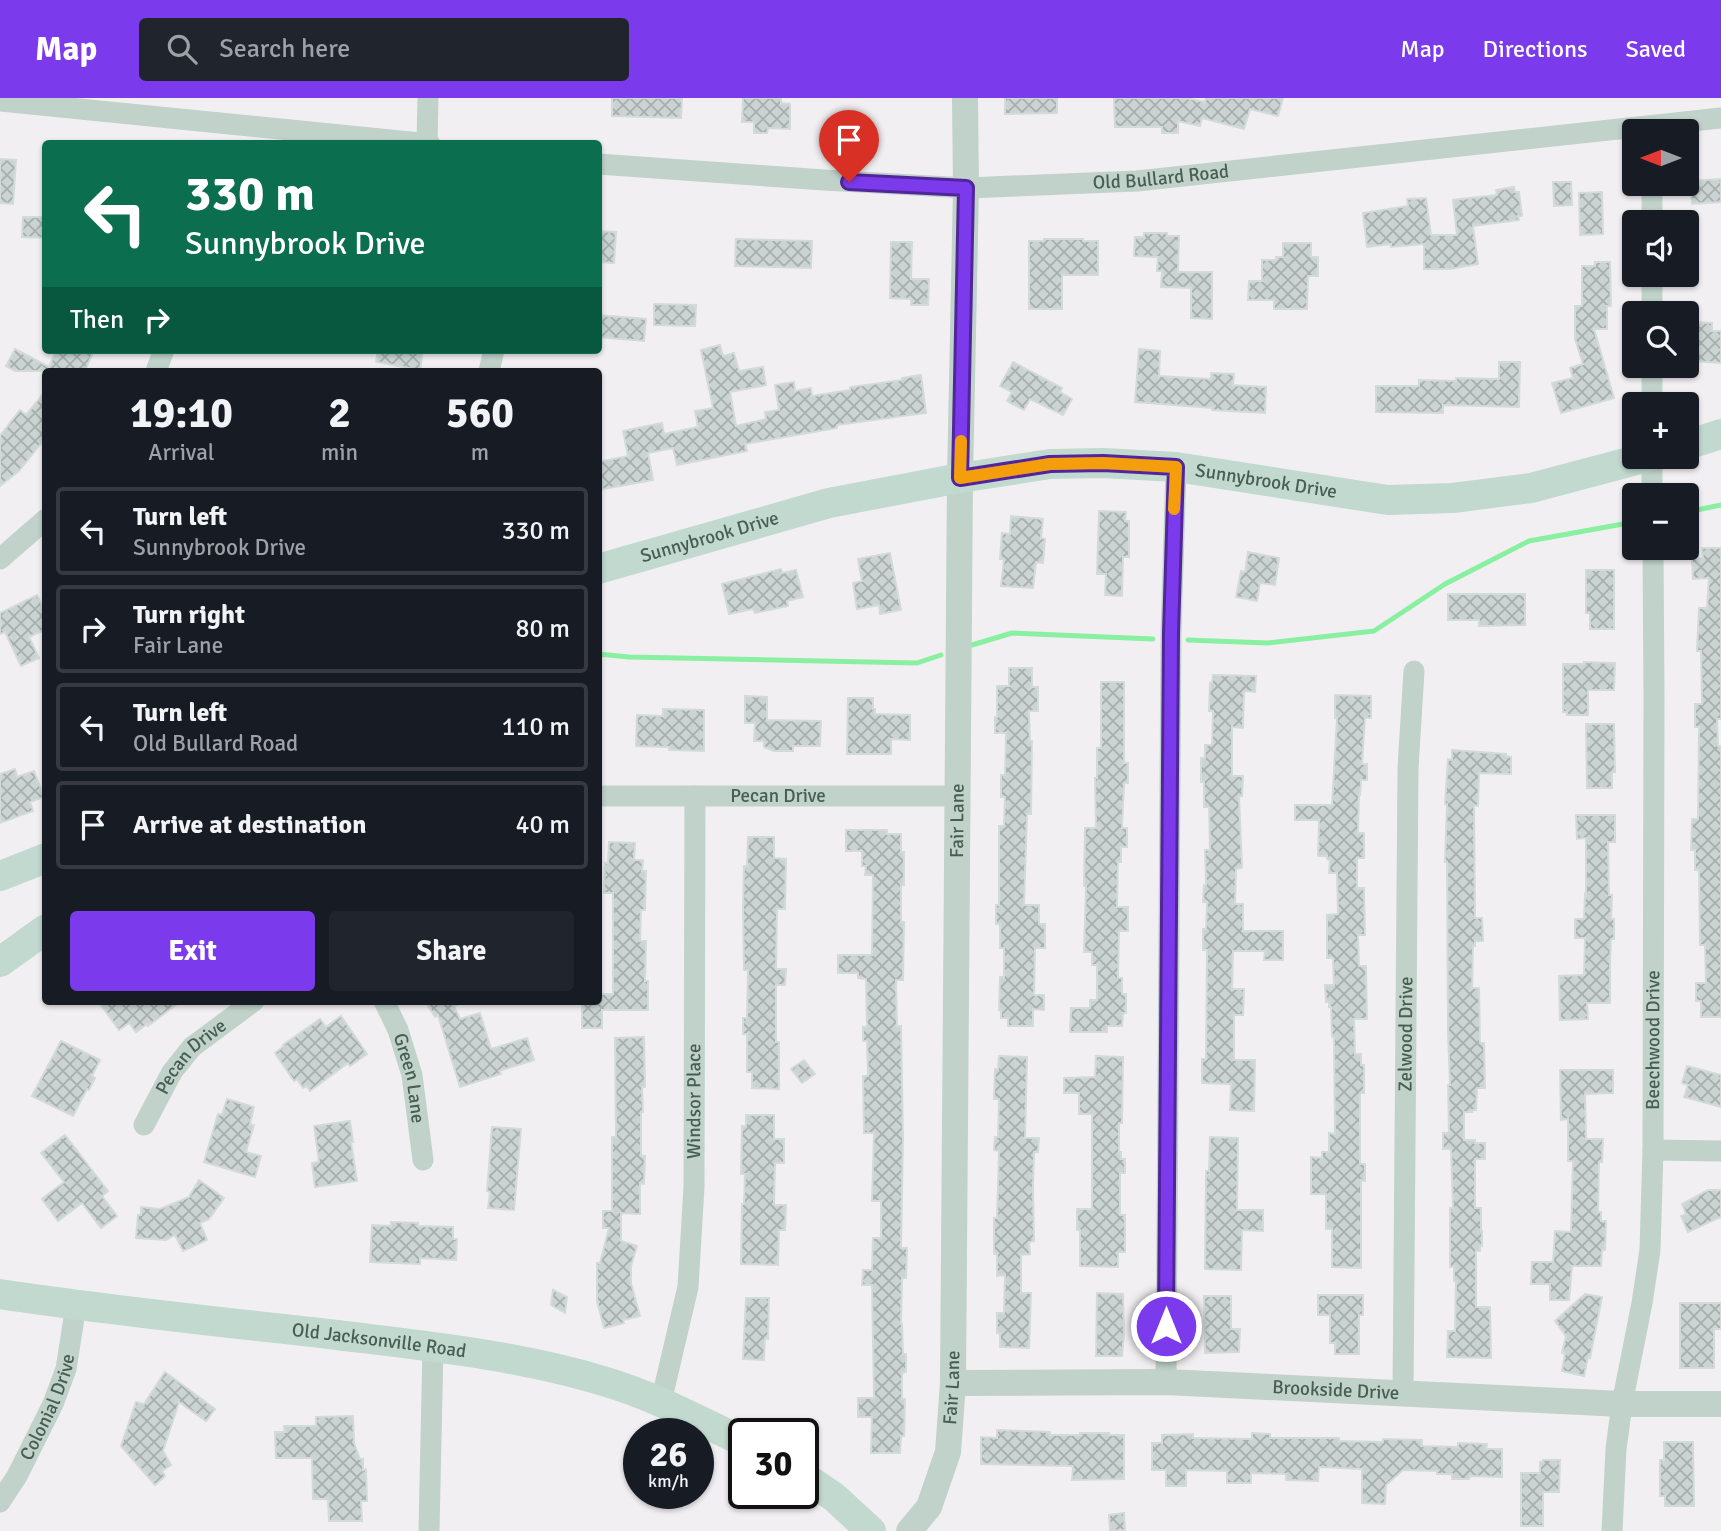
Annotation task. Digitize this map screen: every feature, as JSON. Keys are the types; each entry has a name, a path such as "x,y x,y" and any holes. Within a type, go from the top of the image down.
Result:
{"main road":[{"path":"1699,441 1721,434"},
{"name":"Sunnybrook Drive","path":"602,568 829,503 1050,464 1103,463 1176,467 1388,500 1453,498 1531,488 1622,464"},
{"path":"0,876 42,860"},
{"path":"0,962 42,932"},
{"name":"Old Jacksonville Road","path":"0,1294 433,1347 523,1362 604,1381 661,1402 728,1434"},
{"path":"819,1487 871,1531"}],"street":[{"path":"428,98 428,140"},
{"name":"Fair Lane","path":"909,1531 929,1507 948,1452 953,1383 965,98"},
{"path":"0,101 224,134 360,140"},
{"name":"Old Bullard Road","path":"1699,121 1721,118"},
{"name":"Old Bullard Road","path":"602,164 966,188 1137,181 1622,131"},
{"path":"1166,1382 1171,633 1176,467"},
{"path":"0,559 41,533"},
{"name":"Beechwood Drive","path":"1612,1531 1616,1449 1622,1404 1650,1250 1653,1150 1653,560"},
{"name":"Zelwood Drive","path":"1403,1394 1408,768 1414,671"},
{"name":"Pecan Drive","path":"602,796 957,796"},
{"name":"Windsor Place","path":"661,1402 688,1287 694,1187 695,796"},
{"name":"Pecan Drive","path":"144,1125 172,1072 192,1047 249,1005"},
{"name":"Green Lane","path":"386,1005 398,1030 412,1075 423,1160"},
{"path":"1653,1150 1721,1151"},
{"name":"Colonial Drive","path":"0,1502 17,1476 53,1404 66,1369 76,1305"},
{"path":"429,1531 433,1347"},
{"name":"Brookside Drive","path":"953,1383 1166,1382 1622,1404 1721,1404"}],"building":[{"path":"612,98 682,98 681,118 612,116"},
{"path":"743,98 781,98 781,103 790,104 790,129 768,128 767,133 754,133 754,122 742,122"},
{"path":"1005,98 1057,98 1057,113 1005,114"},
{"path":"1114,98 1186,98 1205,102 1206,98 1283,98 1278,116 1250,109 1244,129 1202,118 1200,126 1178,121 1178,133 1162,133 1162,127 1115,127"},
{"path":"0,159 16,160 13,204 0,203"},
{"path":"1721,179 1721,202 1692,204 1691,196 1699,196 1699,180"},
{"path":"1553,182 1571,182 1572,205 1554,206"},
{"path":"1514,187 1515,192 1519,192 1522,216 1518,216 1519,220 1473,226 1478,264 1450,269 1424,269 1424,244 1367,247 1363,213 1408,206 1407,199 1426,198 1431,235 1457,235 1453,200 1497,195 1496,190"},
{"path":"1602,192 1603,234 1580,235 1579,193"},
{"path":"23,217 42,217 42,238 22,237"},
{"path":"602,231 616,232 614,263 602,262"},
{"path":"1144,233 1179,236 1178,272 1212,272 1212,319 1191,318 1191,288 1161,287 1162,271 1157,271 1158,257 1134,256 1135,237 1144,237"},
{"path":"736,239 812,241 811,268 735,266"},
{"path":"1029,241 1098,241 1098,275 1062,275 1062,309 1029,309"},
{"path":"891,242 912,242 911,279 929,279 928,305 911,305 911,299 890,298"},
{"path":"1283,243 1311,243 1311,257 1318,257 1318,276 1308,276 1307,309 1274,309 1274,300 1248,300 1249,281 1262,281 1262,260 1283,257"},
{"path":"1595,262 1610,262 1611,306 1607,306 1607,329 1594,329 1614,398 1561,413 1552,383 1573,378 1570,368 1583,364 1575,339 1575,306 1582,306 1582,266 1595,266"},
{"path":"654,304 696,305 695,326 654,325"},
{"path":"602,315 646,319 644,341 602,337"},
{"path":"1699,322 1712,323 1712,331 1721,331 1721,363 1699,361"},
{"path":"720,345 723,356 734,353 739,371 763,367 766,385 730,392 736,426 766,419 765,412 779,410 775,385 794,382 795,391 811,388 812,396 921,375 926,413 837,425 837,428 745,444 747,451 677,465 673,448 648,453 653,480 602,489 602,461 628,456 623,431 662,423 664,434 698,427 695,411 713,408 701,350"},
{"path":"15,349 49,367 54,354 92,354 86,368 15,371 6,366"},
{"path":"1139,349 1160,351 1159,376 1211,379 1211,373 1234,374 1233,385 1266,387 1265,413 1135,402"},
{"path":"377,354 422,354 420,368 376,362"},
{"path":"1013,362 1062,388 1060,392 1072,399 1063,415 1030,399 1024,410 1007,401 1012,392 1000,386"},
{"path":"1499,362 1520,362 1519,407 1443,405 1443,413 1376,412 1376,386 1419,386 1419,380 1499,379"},
{"path":"42,395 42,442 19,471 0,486 0,436 20,410 26,415"},
{"path":"1099,511 1126,512 1125,521 1129,521 1129,557 1123,557 1122,596 1105,595 1106,574 1097,574"},
{"path":"1011,516 1043,519 1043,563 1036,562 1033,588 1001,586 1004,559 1000,559 1002,533 1010,534"},
{"path":"1702,548 1721,548 1721,719 1717,719 1718,746 1721,746 1721,1017 1701,1017 1701,1001 1696,1001 1696,983 1706,983 1705,945 1700,945 1699,870 1695,870 1695,850 1691,850 1692,819 1698,819 1699,727 1695,727 1695,704 1702,704 1701,651 1697,651 1699,608 1707,608 1709,578 1693,579 1692,560 1703,558"},
{"path":"1248,552 1279,558 1275,585 1260,583 1257,601 1236,597 1241,571 1245,572"},
{"path":"890,553 901,610 880,614 879,605 857,609 853,583 862,581 858,559"},
{"path":"781,569 782,573 796,570 803,597 787,601 788,606 755,613 753,609 729,614 722,584"},
{"path":"1586,570 1614,570 1614,629 1590,629 1590,613 1586,613"},
{"path":"1448,594 1525,594 1525,625 1479,626 1479,620 1448,620"},
{"path":"37,595 42,605 42,631 29,637 39,658 21,666 5,632 0,634 0,613"},
{"path":"1615,663 1614,690 1588,690 1588,715 1567,715 1567,712 1563,712 1563,664"},
{"path":"1009,668 1032,668 1032,687 1038,687 1038,711 1029,711 1032,741 1031,814 1027,814 1024,905 1039,905 1039,924 1045,924 1045,948 1035,948 1034,995 1044,995 1044,1010 1033,1009 1033,1026 1008,1026 1008,1018 1001,1018 999,1010 1000,977 1004,977 1004,948 1000,948 1000,924 996,924 996,905 999,905 999,826 1004,826 1005,797 1001,797 1001,775 1005,775 1006,733 995,733 995,717 997,686 1009,686"},
{"path":"1213,675 1256,676 1255,692 1244,691 1243,728 1232,727 1232,776 1243,776 1242,796 1239,796 1242,867 1236,869 1235,904 1243,904 1243,931 1283,931 1283,960 1264,960 1265,951 1233,951 1232,989 1244,989 1243,1015 1234,1015 1234,1060 1255,1060 1254,1111 1230,1110 1231,1084 1202,1083 1202,1059 1206,1059 1207,950 1203,950 1203,929 1206,929 1207,902 1203,902 1206,885 1205,850 1210,850 1209,807 1204,807 1201,758 1205,758 1205,745 1212,745 1213,711 1209,711"},
{"path":"1101,682 1124,682 1124,763 1128,763 1128,783 1124,783 1122,828 1127,828 1127,847 1121,847 1121,862 1118,862 1117,907 1128,907 1128,931 1119,931 1118,978 1122,978 1122,994 1126,994 1126,1013 1123,1013 1122,1026 1107,1026 1107,1032 1070,1032 1071,1008 1090,1008 1090,1000 1097,1000 1097,965 1092,965 1092,952 1084,952 1084,886 1085,828 1096,828 1095,778 1097,748 1101,748"},
{"path":"1335,695 1371,696 1371,718 1365,718 1362,764 1367,764 1367,780 1361,780 1359,795 1358,833 1364,833 1364,858 1357,858 1357,888 1364,888 1365,935 1358,935 1359,966 1366,966 1367,1019 1354,1019 1355,1054 1361,1054 1361,1065 1364,1065 1364,1093 1360,1093 1360,1164 1365,1164 1365,1181 1361,1180 1361,1268 1332,1267 1332,1229 1326,1229 1326,1194 1311,1194 1311,1157 1322,1158 1322,1152 1329,1152 1329,1133 1335,1134 1334,1037 1331,1007 1329,1002 1326,1002 1325,985 1334,985 1333,958 1327,958 1327,915 1338,914 1337,873 1329,873 1330,860 1327,856 1318,856 1319,820 1295,820 1295,805 1332,805 1337,718"},
{"path":"745,696 767,697 767,720 821,721 820,746 793,746 793,751 774,751 764,747 764,741 754,741 755,723 745,723"},
{"path":"848,698 873,698 875,714 910,715 910,740 891,739 891,754 847,754"},
{"path":"663,709 704,710 704,751 636,746 637,715 663,716"},
{"path":"1586,724 1614,724 1615,772 1612,772 1612,788 1587,788"},
{"path":"1452,750 1506,754 1511,757 1511,774 1479,773 1478,806 1474,805 1475,918 1482,918 1483,941 1475,941 1473,946 1472,988 1479,988 1480,1043 1484,1043 1485,1088 1477,1088 1476,1110 1464,1112 1464,1140 1485,1143 1485,1159 1475,1159 1475,1208 1481,1208 1482,1231 1482,1246 1480,1251 1476,1251 1476,1307 1490,1307 1491,1358 1447,1357 1448,1331 1455,1331 1456,1281 1454,1267 1450,1267 1450,1208 1453,1208 1451,1149 1443,1149 1443,1133 1449,1133 1450,1085 1445,804 1448,759 1452,760"},
{"path":"15,769 17,777 34,771 42,798 30,802 33,811 0,823 0,774"},
{"path":"1576,815 1615,815 1615,842 1608,842 1609,895 1612,895 1611,919 1614,919 1610,1003 1587,1003 1588,1019 1560,1020 1559,976 1584,975 1585,938 1575,938 1575,919 1584,919 1586,838 1577,839"},
{"path":"846,830 887,830 887,834 901,834 901,852 904,852 904,885 901,885 901,922 904,922 903,980 896,980 897,1026 901,1026 901,1248 907,1248 906,1278 902,1278 901,1324 906,1372 902,1373 902,1399 905,1399 904,1436 901,1436 900,1453 871,1453 872,1417 858,1417 858,1398 874,1398 872,1285 862,1285 863,1270 872,1270 873,1238 881,1238 881,1201 872,1201 874,1133 864,1133 863,1076 868,1076 867,1041 863,1041 863,1027 867,1027 866,979 858,978 858,973 838,973 838,955 872,955 873,875 865,875 866,866 862,866 862,851 846,851"},
{"path":"748,837 774,837 774,858 786,859 785,909 777,909 776,969 786,969 785,985 776,985 779,1089 752,1088 752,1072 747,1072 747,1034 743,1034 743,1018 747,1018 748,970 744,970 743,908"},
{"path":"609,842 635,843 634,860 643,860 642,871 646,871 645,910 641,910 640,941 646,941 645,981 648,981 648,1010 602,1010 602,1028 582,1028 582,1005 602,1005 602,994 613,994 613,893 604,893 605,863 608,863"},
{"path":"101,1005 176,1005 136,1032 129,1023 119,1030"},
{"path":"428,1005 456,1005 454,1006 460,1019 480,1013 491,1049 527,1038 534,1060 460,1087 438,1015 435,1017"},
{"path":"341,1016 367,1054 350,1066 348,1063 310,1091 307,1086 303,1088 297,1079 294,1081 275,1053 320,1019 326,1027"},
{"path":"644,1037 645,1087 642,1087 641,1156 645,1156 644,1184 640,1183 640,1214 621,1213 621,1241 637,1246 631,1266 631,1283 640,1316 604,1328 597,1301 597,1263 600,1263 609,1228 603,1228 603,1211 612,1211 612,1137 616,1137 615,1038"},
{"path":"61,1041 100,1060 92,1076 95,1078 73,1116 32,1096"},
{"path":"999,1056 1027,1057 1025,1138 1039,1138 1038,1152 1034,1152 1034,1241 1029,1242 1030,1254 1021,1255 1021,1293 1031,1293 1029,1348 1000,1347 1000,1333 997,1333 997,1313 1004,1313 1005,1275 997,1276 997,1254 994,1254 999,1151 994,1150 995,1137 998,1137 999,1099 994,1099 995,1069 998,1069"},
{"path":"1096,1056 1123,1057 1119,1152 1121,1159 1125,1159 1125,1173 1120,1173 1120,1215 1125,1215 1125,1252 1118,1252 1118,1267 1080,1266 1077,1209 1092,1209 1092,1114 1079,1114 1079,1093 1064,1093 1064,1078 1095,1077"},
{"path":"804,1060 815,1074 802,1083 791,1069"},
{"path":"1687,1066 1721,1075 1721,1107 1684,1097 1688,1085 1682,1083"},
{"path":"1560,1070 1613,1070 1613,1093 1585,1094 1586,1139 1603,1139 1602,1162 1599,1162 1598,1212 1601,1212 1601,1221 1606,1221 1605,1250 1602,1250 1601,1266 1572,1266 1569,1300 1550,1300 1550,1284 1531,1284 1532,1262 1553,1262 1555,1231 1571,1232 1573,1161 1568,1161 1568,1119 1561,1120"},
{"path":"227,1099 254,1107 250,1124 254,1125 246,1152 261,1156 255,1177 204,1162 218,1114 222,1115"},
{"path":"746,1115 774,1115 774,1139 784,1139 784,1163 775,1163 774,1205 786,1205 785,1230 779,1230 778,1265 741,1264 745,1174 741,1174 742,1126 746,1126"},
{"path":"350,1121 357,1181 315,1187 312,1163 319,1162 314,1126"},
{"path":"492,1127 521,1129 514,1210 488,1208"},
{"path":"65,1135 108,1191 102,1196 117,1216 101,1228 82,1203 58,1221 42,1199 64,1182 41,1153"},
{"path":"1210,1137 1238,1138 1237,1210 1263,1210 1263,1231 1242,1230 1241,1270 1205,1269 1206,1171 1209,1171"},
{"path":"199,1180 224,1198 209,1219 200,1223 207,1240 183,1251 175,1235 166,1240 136,1238 141,1207 160,1209 189,1197"},
{"path":"1708,1190 1721,1190 1721,1217 1688,1232 1681,1216 1686,1214 1682,1204"},
{"path":"391,1222 453,1227 453,1239 457,1239 456,1260 420,1258 420,1264 370,1262 372,1225 391,1226"},
{"path":"553,1290 567,1297 565,1313 551,1305"},
{"path":"1097,1293 1123,1294 1122,1356 1096,1356"},
{"path":"1585,1294 1602,1297 1584,1376 1562,1371 1566,1336 1555,1321"},
{"path":"1318,1295 1363,1295 1363,1315 1359,1315 1359,1354 1335,1354 1335,1343 1330,1343 1330,1315 1318,1315"},
{"path":"1204,1296 1231,1296 1231,1329 1240,1329 1239,1352 1205,1353"},
{"path":"746,1298 769,1298 768,1339 765,1338 764,1360 743,1359"},
{"path":"1680,1303 1721,1303 1721,1329 1714,1329 1714,1368 1680,1368"},
{"path":"165,1372 215,1409 206,1421 179,1402 163,1451 171,1465 162,1471 165,1476 155,1485 121,1446 136,1402 144,1404"},
{"path":"353,1416 354,1443 360,1459 363,1459 363,1470 366,1469 367,1501 361,1501 362,1521 329,1521 328,1499 313,1499 312,1458 276,1458 275,1432 285,1432 284,1426 316,1426 316,1417"},
{"path":"997,1430 1050,1432 1050,1435 1124,1435 1124,1479 1072,1480 1073,1466 981,1464 981,1437 997,1438"},
{"path":"1252,1433 1270,1434 1270,1438 1339,1438 1339,1441 1422,1440 1422,1446 1458,1447 1458,1443 1487,1444 1486,1449 1502,1449 1502,1477 1470,1476 1469,1479 1452,1479 1452,1474 1437,1474 1437,1471 1403,1470 1386,1485 1385,1504 1362,1503 1362,1469 1319,1467 1318,1481 1286,1480 1286,1474 1251,1473 1251,1483 1227,1483 1227,1471 1186,1470 1186,1486 1166,1486 1166,1470 1152,1470 1152,1443 1162,1443 1162,1435 1193,1434 1193,1438 1252,1439"},
{"path":"1664,1442 1693,1442 1694,1506 1665,1506 1665,1496 1660,1496 1660,1460 1664,1460"},
{"path":"1560,1460 1559,1492 1543,1492 1543,1526 1521,1526 1521,1473 1540,1473 1540,1462"},
{"path":"1124,1513 1125,1530 1110,1531 1109,1515"}],"waterway":[{"path":"1699,510 1721,505"},
{"path":"1188,640 1267,643 1374,631 1445,584 1529,541 1622,524"},
{"path":"972,645 1012,633 1153,639"},
{"path":"602,654 917,663 941,655"}],"slow traffic":[{"path":"961,441 960,478 1050,464 1103,463 1176,467 1174,509"}],"route":[{"path":"849,182 966,188 960,478 1050,464 1103,463 1176,467 1171,633 1166,1326"}]}
